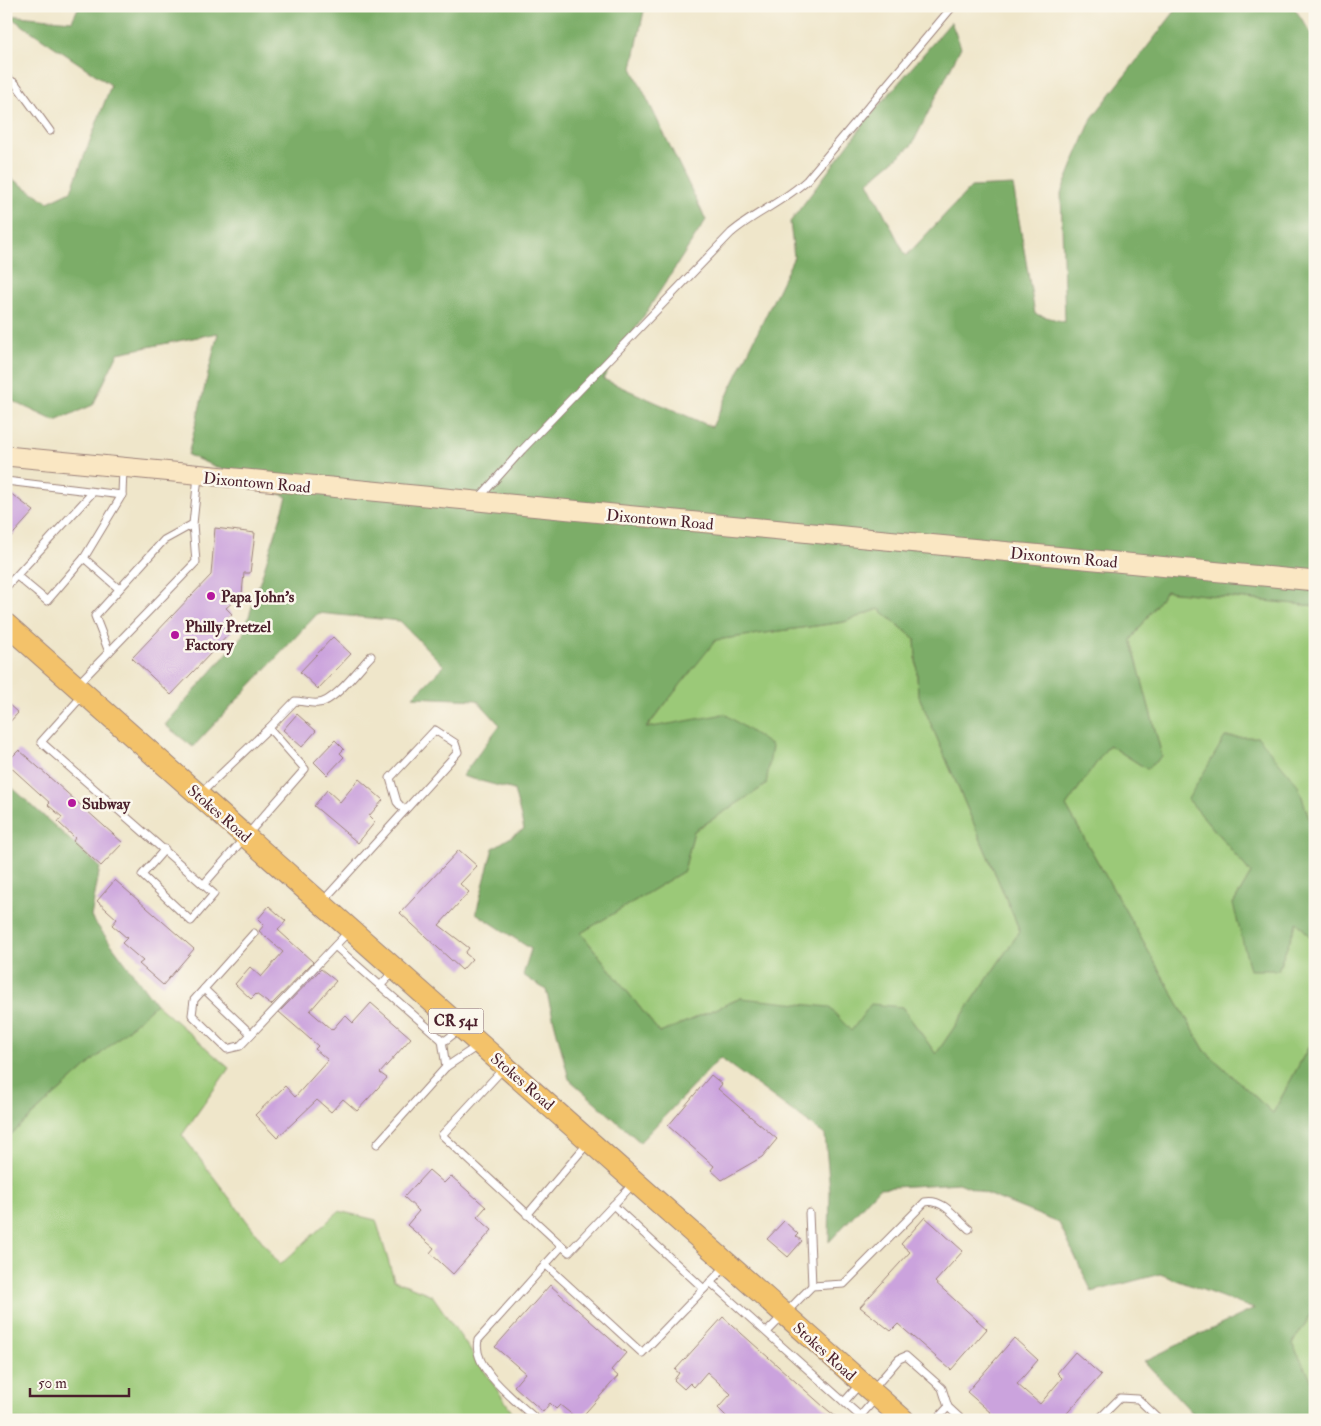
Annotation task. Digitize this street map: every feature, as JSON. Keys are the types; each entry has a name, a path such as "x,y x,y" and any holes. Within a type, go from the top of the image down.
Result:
{"main road":[{"name":"Stokes Road","path":"6,624 904,1420"}],"street":[{"name":"Dixontown Road","path":"6,456 123,469 1315,581"}],"lane":[{"path":"475,502 529,443 731,233 742,223 781,201 807,180 953,6"},
{"path":"6,78 15,83 50,130"},
{"path":"17,576 47,600 84,558 122,496 123,469"},
{"path":"165,849 142,876 191,921 214,894 165,849 42,742 109,652 196,562 193,524 198,476"},
{"path":"6,481 122,496"},
{"path":"6,587 93,492"},
{"path":"109,652 95,616 164,540 193,524"},
{"path":"84,558 119,589"},
{"path":"199,794 295,701 326,702 338,692 371,656"},
{"path":"204,884 305,769 269,728"},
{"path":"321,902 458,752 455,743 435,730 390,778 397,802 404,810"},
{"path":"254,933 194,1000 192,1015 227,1049 240,1046 351,929"},
{"path":"335,946 442,1040 446,1066"},
{"path":"380,986 396,969"},
{"path":"204,989 251,1034"},
{"path":"442,1040 446,1040 462,1027"},
{"path":"377,1144 446,1066 481,1044"},
{"path":"506,1066 442,1135 562,1246 569,1252 636,1181"},
{"path":"527,1215 590,1141"},
{"path":"767,1332 812,1286 844,1284 925,1202 933,1200 940,1202 969,1229"},
{"path":"613,1205 704,1288"},
{"path":"809,1213 812,1286"},
{"path":"537,1420 500,1387 479,1358 476,1348 478,1340 562,1246"},
{"path":"545,1264 642,1353 728,1264"},
{"path":"710,1282 844,1402 858,1418 870,1390 899,1359 906,1356 942,1388 948,1407 962,1420"},
{"path":"844,1402 870,1390"},
{"path":"1098,1420 1120,1398 1138,1399 1160,1420"},
{"path":"936,1420 948,1407"}],"green space":[{"path":"79,6 645,6 632,68 706,220 603,379 712,427 794,257 790,222 866,121 951,22 961,47 912,145 868,182 906,256 971,187 1013,185 1035,314 1065,322 1061,193 1092,118 1179,6 1293,6 1315,39 1315,606 1166,591 1131,640 1162,756 1147,769 1109,745 1066,806 1205,1051 1273,1113 1315,1035 1315,1309 1292,1344 1315,1386 1315,1420 1199,1420 1144,1361 1254,1309 1160,1274 1092,1292 1059,1223 959,1183 879,1188 829,1242 830,1191 825,1135 720,1058 640,1142 569,1079 546,990 523,975 531,949 476,913 493,848 524,829 514,790 462,776 500,725 477,700 413,697 444,666 400,621 318,613 193,747 165,725 243,635 287,497 188,455 218,333 118,353 93,405 55,421 6,398 6,175 48,202 71,191 111,85 7,15 72,21","holes":["879,609 915,639 918,694 1020,931 936,1054 902,1007 871,1004 851,1031 829,1007 741,998 660,1033 581,933 684,871 694,831 766,785 772,746 725,714 646,728 716,640 844,622"]},
{"path":"1166,591 1315,606 1315,837 1298,785 1188,799 1251,873 1233,904 1278,970 1297,922 1315,942 1315,1035 1273,1113 1205,1051 1066,806 1109,745 1147,769 1162,756 1131,640"},
{"path":"879,609 915,639 918,694 1020,931 936,1054 902,1007 851,1031 741,998 660,1033 581,933 684,871 694,831 766,785 646,729 715,640 844,622"},
{"path":"1225,737 1258,737 1298,785 1315,837 1315,942 1297,922 1278,970 1250,970 1233,904 1251,873 1188,799"},
{"path":"6,782 100,867 91,917 156,1004 6,1139"},
{"path":"156,1004 229,1068 182,1135 280,1265 339,1211 376,1220 394,1280 432,1295 518,1420 6,1420 6,1139"},
{"path":"1315,1309 1315,1386 1292,1344"}],"building":[{"path":"6,490 34,511 6,542"},
{"path":"215,528 255,533 250,573 244,573 242,594 226,608 232,614 223,622 232,631 171,695 132,658 211,575"},
{"path":"333,637 351,654 318,689 300,672"},
{"path":"6,702 18,713 6,726"},
{"path":"297,714 316,731 302,747 283,730"},
{"path":"335,740 344,749 340,753 344,757 327,775 314,762"},
{"path":"19,750 123,843 101,866 73,841 75,838 58,822 62,817 48,805 50,803 6,763"},
{"path":"359,779 383,800 369,816 375,822 358,843 314,806 327,790 340,802"},
{"path":"459,850 477,866 460,884 469,892 439,925 469,948 465,953 472,959 462,970 400,913"},
{"path":"115,880 194,949 163,985 139,964 143,961 122,943 127,938 112,925 117,919 97,901"},
{"path":"269,906 286,921 278,930 313,962 271,1005 256,994 251,999 235,984 250,967 261,977 283,952 259,931 264,925 258,919"},
{"path":"321,969 336,981 310,1011 332,1030 345,1015 353,1023 371,1003 411,1038 380,1073 387,1078 357,1111 343,1099 331,1112 317,1100 277,1138 255,1115 285,1086 295,1097 328,1060 315,1049 318,1046 279,1012"},
{"path":"711,1075 722,1084 718,1089 777,1139 762,1157 722,1180 711,1170 714,1166 668,1126"},
{"path":"429,1170 444,1183 451,1176 486,1207 477,1217 492,1230 453,1274 430,1253 434,1248 407,1225 419,1211 404,1197"},
{"path":"925,1217 963,1251 935,1282 987,1329 951,1370 898,1324 891,1331 860,1307 910,1252 901,1244"},
{"path":"784,1221 798,1234 796,1236 802,1241 788,1257 767,1239"},
{"path":"550,1285 626,1353 611,1370 618,1376 579,1420 560,1405 556,1409 550,1403 543,1412 514,1386 525,1373 495,1347"},
{"path":"723,1317 840,1420 730,1420 718,1408 731,1394 707,1372 694,1387 690,1383 684,1389 674,1380 679,1373 675,1370"},
{"path":"1014,1338 1038,1360 1017,1384 1040,1404 1062,1378 1057,1373 1075,1352 1101,1375 1061,1420 999,1420 967,1392"}],"place":[{"name":"Papa John's","path":"211,596"},
{"name":"Philly Pretzel Factory","path":"175,635"},
{"name":"Subway","path":"72,803"}]}
